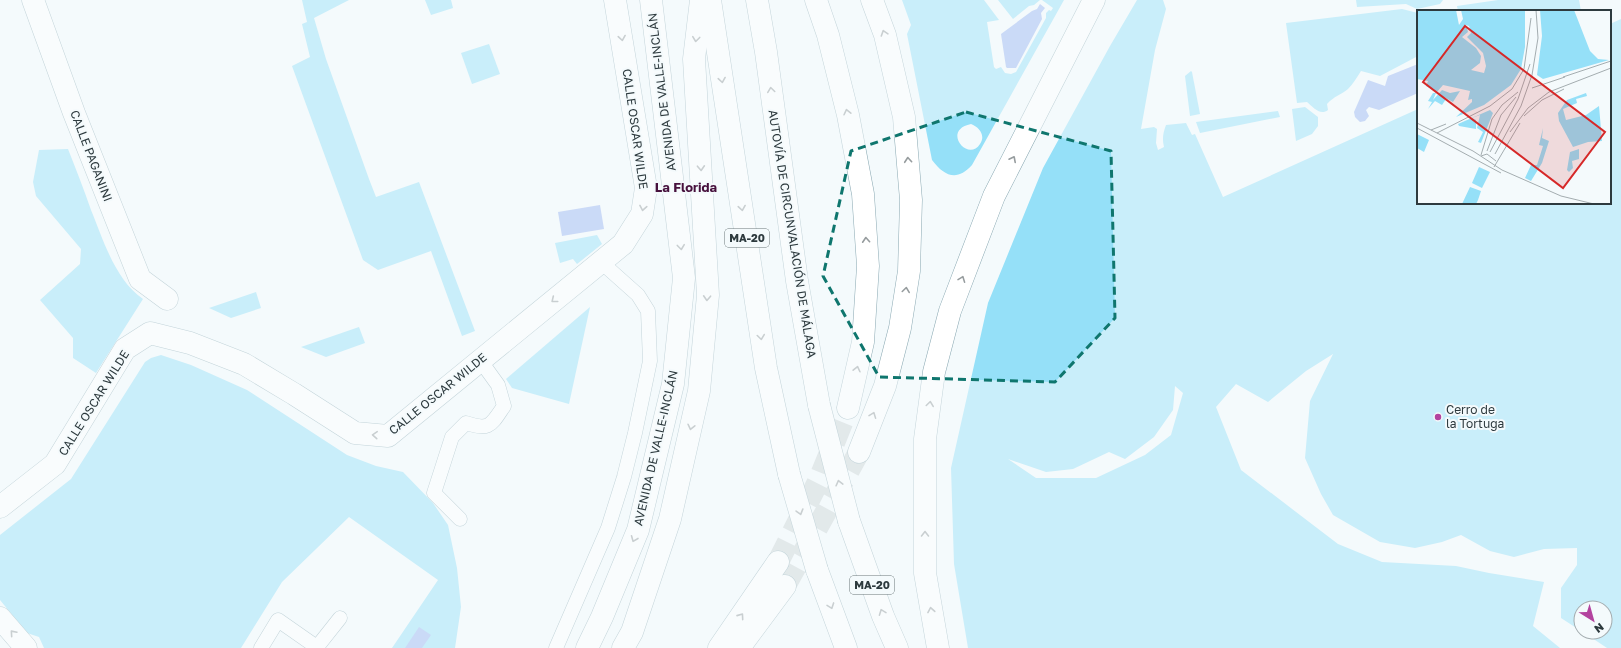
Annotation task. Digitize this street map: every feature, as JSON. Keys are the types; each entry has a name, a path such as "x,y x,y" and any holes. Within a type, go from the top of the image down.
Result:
{"main road":[{"name":"CALLE PAGANINI","path":"33,0 74,113 140,279 167,299"},
{"name":"CALLE OSCAR WILDE","path":"0,507 55,464 125,350 150,333 190,343 244,364 355,433 388,436 623,244 642,214 646,188 615,0"},
{"name":"AVENIDA DE VALLE-INCLÁN","path":"587,648 602,617 638,530 673,384 684,278 651,0"},
{"path":"623,648 632,632 670,519 699,392 708,295 694,59 701,0"},
{"name":"MA-20","path":"710,0 766,368 789,474 817,570 846,648"},
{"name":"AUTOVÍA DE CIRCUNVALACIÓN DE MÁLAGA","path":"757,0 766,52 797,281 819,405 849,521 883,616 897,648"},
{"path":"816,0 828,35 848,115 863,194 868,266 863,342 848,408"},
{"path":"859,452 885,386 900,328 909,271 911,200 904,117 885,35 872,0"},
{"path":"938,648 924,573 925,439 934,372 950,311 994,196 1094,0"},
{"path":"719,648 778,562"},
{"path":"739,648 785,586"},
{"path":"0,618 26,648"}],"lane":[{"path":"556,648 608,528 634,440 650,361 648,311 638,295 601,262"},
{"path":"460,519 434,493 452,436 466,423 480,428 493,424 504,406 498,385 480,360"},
{"path":"261,648 278,620 317,648 340,618"}],"highlighted area":[{"path":"966,112 1111,151 1115,318 1055,382 879,377 823,276 851,151"}],"shaded area":[{"path":"302,0 349,0 314,18 326,59 369,179 376,197 419,182 475,331 462,336 431,251 378,270 363,260 292,66 310,57 302,24 307,22"},
{"path":"425,0 451,0 453,8 431,15"},
{"path":"902,0 984,0 999,20 987,22 994,67 996,69 1001,67 1005,73 1011,74 1016,72 1046,18 1046,13 1049,10 1051,11 1053,8 1042,0 1064,0 972,165 961,174 951,175 946,173 941,170 932,160 907,34 911,25","holes":["971,124 981,132 982,141 975,149 969,150 964,148 960,143 958,132 962,127"]},
{"path":"998,0 1040,0 1034,5 1029,6 1013,19"},
{"path":"1137,0 1163,0 1166,9 1155,50 1141,129 1154,127 1157,129 1156,143 1158,150 1164,147 1163,136 1166,125 1186,123 1192,135 1195,134 1223,197 1417,109 1417,204 1611,204 1611,24 1621,19 1621,648 1607,648 1595,640 1613,640 1613,600 1573,600 1573,626 1561,618 1561,588 1577,565 1577,548 1544,549 1514,557 1490,551 1461,535 1442,542 1415,548 1380,542 1333,515 1321,494 1305,458 1310,401 1333,354 1306,371 1268,402 1236,384 1216,407 1241,470 1338,544 1382,562 1456,566 1544,582 1533,626 1560,648 968,648 954,564 951,468 988,303 1043,168","holes":["1175,386 1183,393 1171,435 1145,455 1096,478 1036,478 1008,459 1046,472 1073,469 1109,452 1125,459 1154,437 1173,410"]},
{"path":"1356,0 1443,0 1440,4 1417,9 1406,4 1357,7"},
{"path":"1498,0 1579,0 1581,10 1458,10 1457,6"},
{"path":"1040,4 1045,8 1041,13 1042,19 1016,68 1007,68 1001,34 1032,11 1037,9"},
{"path":"1402,9 1417,13 1417,57 1380,76 1361,71 1348,89 1332,99 1327,104 1328,110 1322,112 1307,102 1297,103 1286,23"},
{"path":"489,44 500,74 472,84 461,53"},
{"path":"1417,64 1417,93 1379,110 1369,107 1366,110 1369,116 1365,121 1360,122 1355,117 1354,112 1368,80 1385,86 1388,76"},
{"path":"1191,71 1200,114 1190,116 1185,76"},
{"path":"1305,107 1318,117 1318,126 1312,134 1296,141 1292,109"},
{"path":"1278,111 1280,117 1200,133 1196,122"},
{"path":"68,149 105,246 117,270 133,291 143,299 96,373 73,358 73,338 40,300 80,264 81,249 36,196 33,182 39,150"},
{"path":"600,205 604,229 562,236 558,212"},
{"path":"597,235 602,244 577,264 573,259 560,263 555,243"},
{"path":"256,292 261,308 231,318 209,308"},
{"path":"590,307 569,404 512,388 506,379"},
{"path":"359,327 365,343 326,357 301,347"},
{"path":"161,355 191,365 247,390 347,455 376,466 403,472 433,503 448,525 457,568 461,607 455,648 392,648 438,580 349,517 282,582 241,648 44,648 39,637 27,633 0,600 0,535 71,479 145,362 151,358"},
{"path":"419,627 431,635 422,648 405,648"}],"tunnel":[{"path":"778,562 819,480 848,408"},
{"path":"785,586 859,452"}],"place":[{"name":"Cerro de la Tortuga","path":"1438,417"}],"district":[{"name":"La Florida","path":"686,187"}]}
